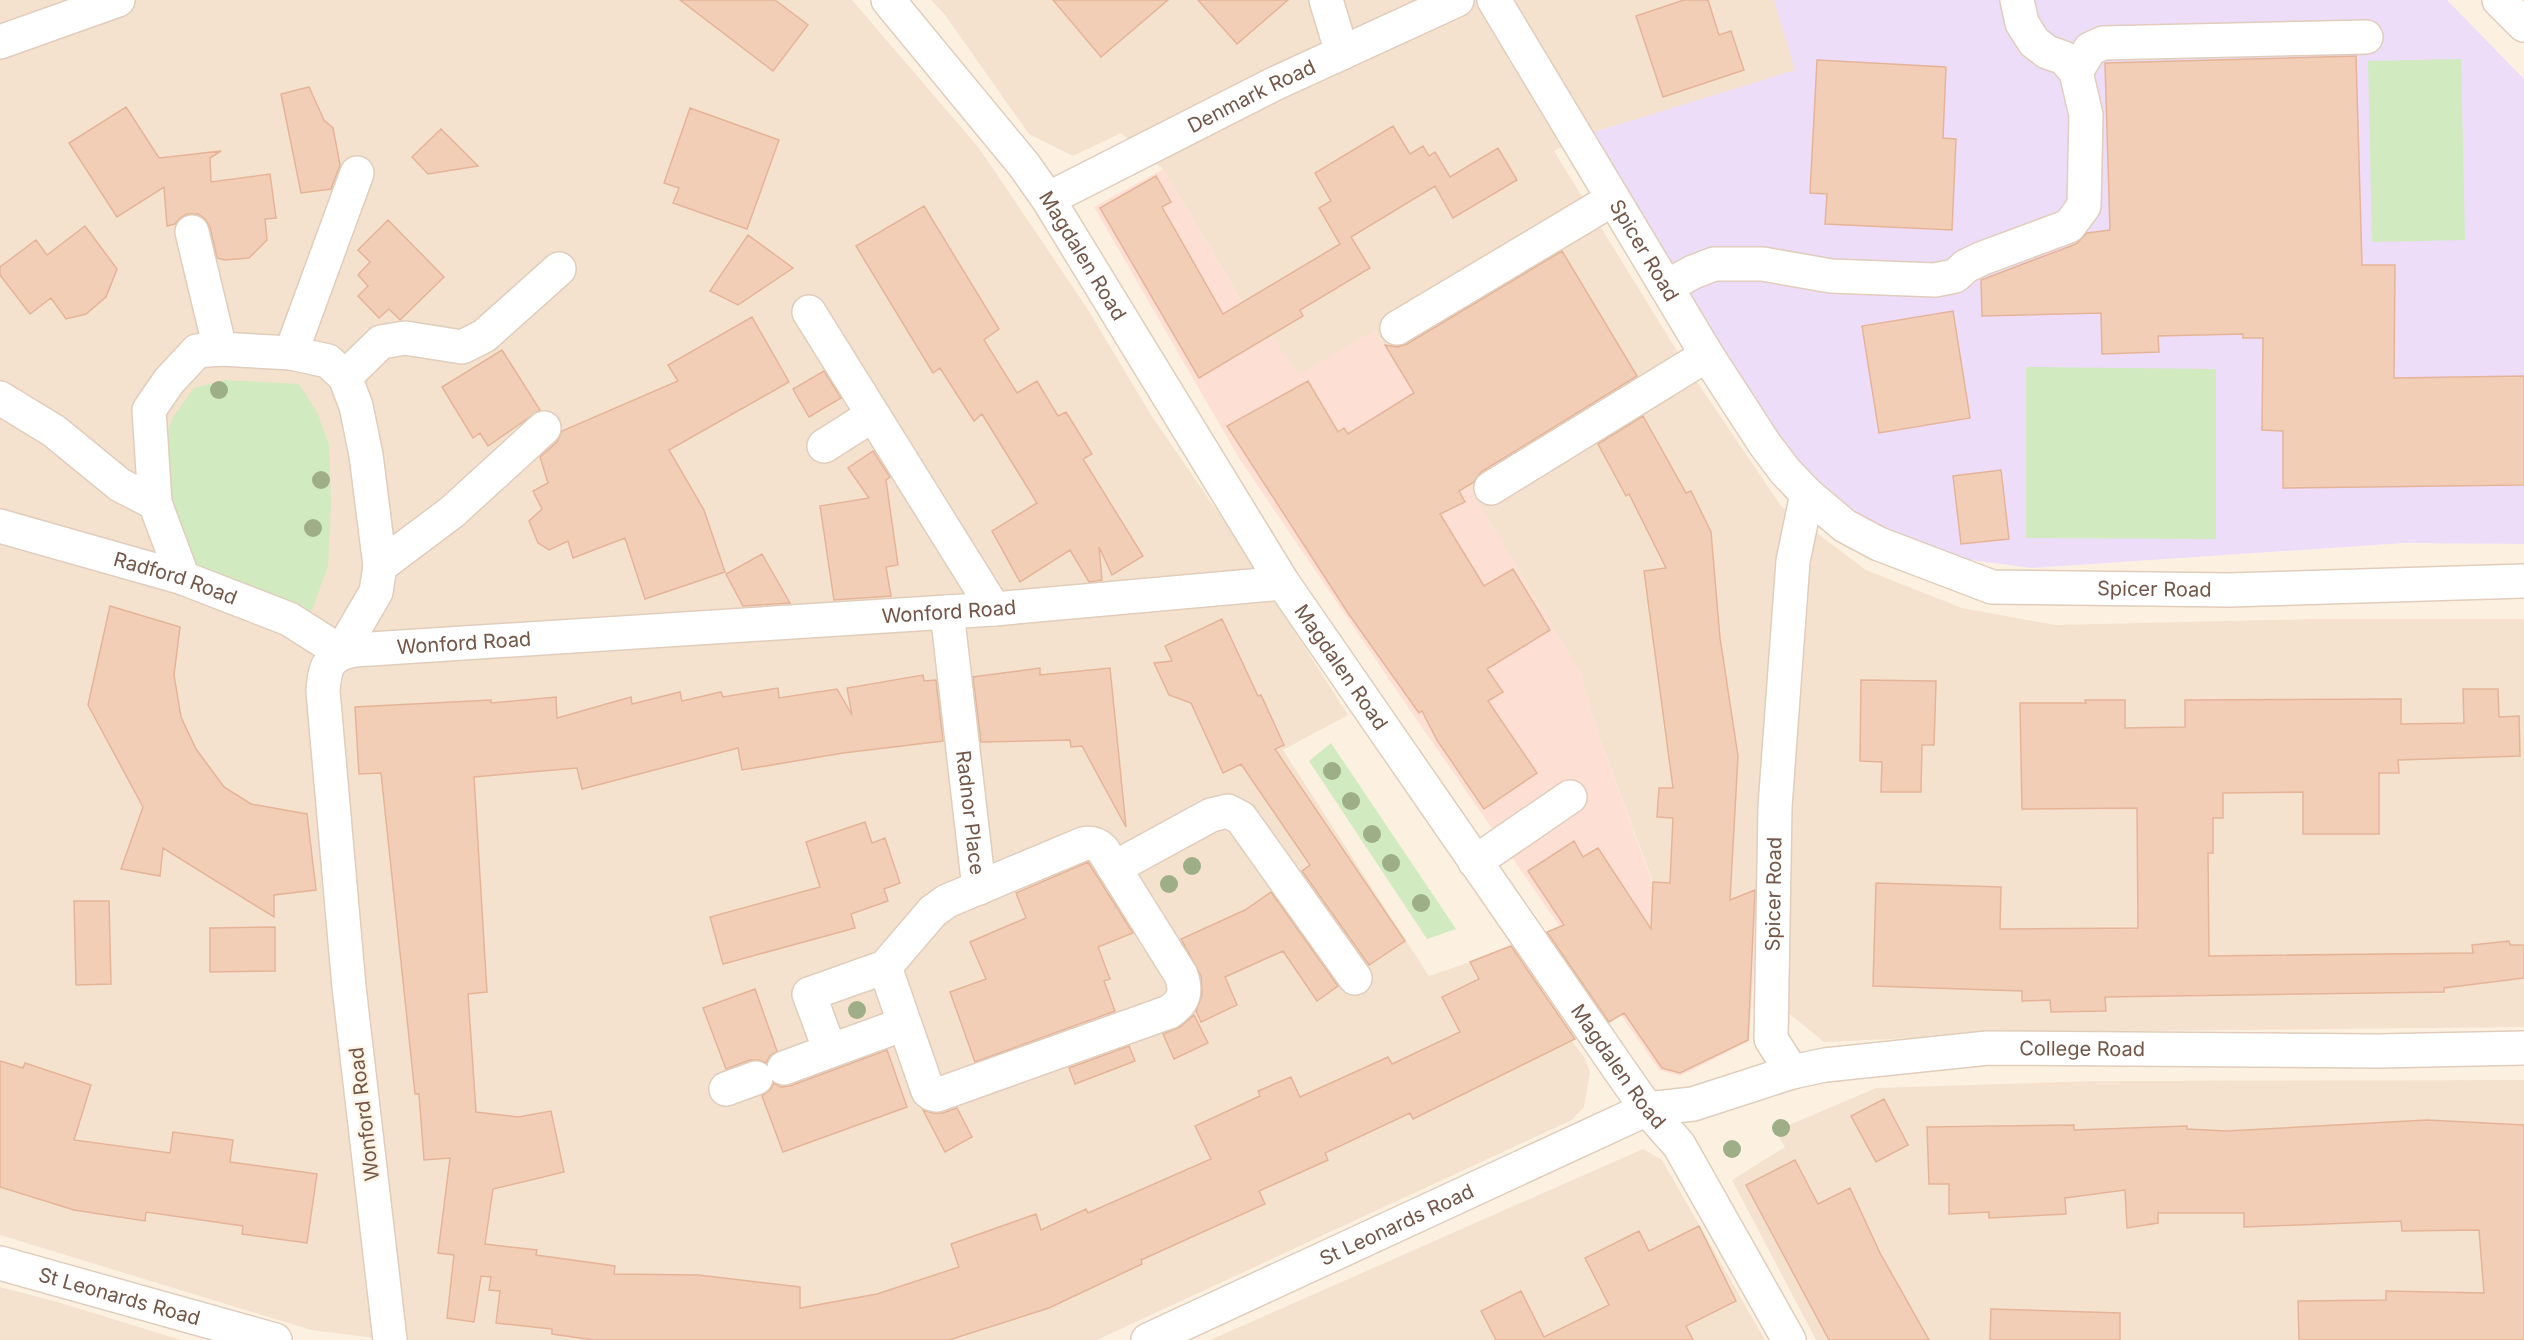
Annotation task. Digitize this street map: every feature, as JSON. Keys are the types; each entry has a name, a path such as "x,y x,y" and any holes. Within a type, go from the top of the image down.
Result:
{"street":[{"path":"0,42 118,0"},
{"name":"Magdalen Road","path":"888,0 1024,165 1048,199 1283,583 1647,1109 1680,1145 1789,1340"},
{"path":"1326,0 1342,53"},
{"name":"Denmark Road","path":"1048,199 1274,84 1457,0"},
{"name":"Spicer Road","path":"1494,0 1707,355 1764,443 1785,471 1807,494 1845,526 1879,544 1992,587 2230,590 2524,581"},
{"path":"1666,287 1693,272 1714,264 1763,264 1831,276 1935,280 1955,276 1966,266 1983,258 2069,226 2084,206 2086,115 2076,72 2064,58 2047,52 2034,42 2022,23 2017,0"},
{"path":"2499,0 2524,25"},
{"path":"2076,72 2090,49 2103,43 2366,37"},
{"path":"291,353 357,173"},
{"path":"1397,328 1613,199"},
{"path":"192,232 220,349"},
{"path":"345,377 381,342 405,338 462,347 484,336 559,269"},
{"path":"809,312 994,609"},
{"path":"183,578 155,503 149,410 169,381 198,351 220,349 291,353 328,361 345,377 356,406 366,455 380,567 376,592 341,652"},
{"path":"1491,488 1707,355"},
{"path":"0,398 54,431 120,485 155,503"},
{"path":"824,446 873,415"},
{"path":"380,567 452,512 544,428"},
{"name":"Spicer Road","path":"1792,1072 1771,1039 1775,807 1793,561 1807,494"},
{"name":"Radford Road","path":"4,536 183,578 289,620 341,652"},
{"name":"Wonford Road","path":"390,1340 349,987 323,691 325,674 331,660 341,652 994,609 1283,583"},
{"name":"Radnor Place","path":"830,1051 809,994 885,967 940,905 979,888 947,612"},
{"path":"1475,862 1570,797"},
{"path":"1121,878 1211,815 1227,811 1241,818 1355,978"},
{"path":"885,967 928,1091 937,1095 1158,1016 1178,1005 1184,996 1185,986 1181,975 1098,845 1083,843 979,888"},
{"path":"755,1078 904,1024"},
{"name":"College Road","path":"1647,1109 1693,1104 1792,1072 1825,1065 1988,1048 2379,1051 2524,1048"},
{"name":"St Leonards Road","path":"1148,1340 1647,1109"},
{"name":"St Leonards Road","path":"0,1263 275,1340"}],"shaded area":[{"path":"0,0 852,0 979,148 1087,308 1153,418 1235,537 1348,715 1283,750 1429,976 1470,962 1494,1009 1572,1041 1584,1057 1590,1072 1584,1107 1572,1120 1097,1340 391,1340 311,1330 0,1235"},
{"path":"931,0 1774,0 1796,70 1585,135 1554,151 1685,364 1781,506 1866,570 1962,608 2055,625 2313,619 2524,619 2524,1027 2046,1032 1824,1042 1786,1011 1791,888 1759,887 1668,923 1598,734 1580,673 1375,330 1298,376 1272,337 1265,341 1163,169 1121,133 1073,156 1029,134 945,15"},
{"path":"1774,0 2447,0 2524,79 2524,544 2405,543 2032,568 1939,556 1867,524 1784,449 1585,135 1795,70"},
{"path":"1163,169 1264,340 1272,337 1298,375 1375,330 1580,673 1598,734 1667,923 1759,887 1749,1041 1680,1076 1659,1070 1239,458 1094,207"},
{"path":"2524,1080 2524,1340 1816,1340 1732,1180 1785,1147 1775,1131 1876,1088 2095,1081"},
{"path":"1643,1149 1662,1160 1765,1340 1210,1340"},
{"path":"0,1287 61,1303 181,1340 0,1340"}],"green space":[{"path":"2461,59 2465,240 2372,242 2368,61"},
{"path":"2026,367 2216,369 2216,539 2026,538"},
{"path":"226,380 299,384 317,412 329,445 331,503 328,566 308,621 199,602 159,454 173,417 194,388"},
{"path":"1331,743 1456,929 1427,939 1309,761"}],"building":[{"path":"680,0 775,0 808,25 773,71"},
{"path":"1053,0 1168,0 1101,57"},
{"path":"1198,0 1288,0 1237,44"},
{"path":"1684,0 1708,0 1719,35 1731,31 1744,70 1663,97 1636,16"},
{"path":"2356,56 2362,265 2395,265 2394,378 2524,376 2524,485 2283,488 2283,431 2262,430 2263,338 2243,338 2243,334 2158,336 2159,352 2102,354 2101,313 1982,316 1981,280 2076,244 2087,233 2110,230 2105,63"},
{"path":"1817,60 1946,67 1943,138 1956,139 1952,230 1825,224 1827,194 1810,193"},
{"path":"309,87 324,120 333,128 340,165 331,189 301,193 281,94"},
{"path":"126,107 159,158 221,151 210,158 211,182 270,174 276,218 265,219 267,240 249,258 225,260 217,258 210,227 198,214 187,214 175,224 167,226 164,187 117,217 69,143"},
{"path":"690,108 779,140 747,229 673,203 679,188 664,183"},
{"path":"1393,126 1410,154 1423,146 1429,156 1435,152 1450,177 1498,148 1517,180 1453,218 1435,186 1351,237 1370,268 1300,310 1303,316 1199,378 1100,208 1156,176 1171,202 1162,207 1223,314 1340,244 1319,208 1331,201 1315,173"},
{"path":"441,129 478,166 428,174 412,157"},
{"path":"924,206 999,329 984,340 1017,393 1037,381 1058,416 1066,412 1092,454 1083,459 1143,556 1112,575 1099,547 1102,580 1089,582 1070,550 1020,582 992,531 1037,503 982,414 974,421 940,368 933,373 856,246"},
{"path":"388,220 444,277 400,320 389,309 379,318 358,296 368,286 358,275 370,262 358,250"},
{"path":"85,226 117,269 106,297 86,314 66,319 51,298 30,314 0,275 0,267 36,240 47,255"},
{"path":"748,235 793,268 738,305 710,291"},
{"path":"1562,251 1637,376 1481,472 1474,482 1459,491 1465,502 1440,514 1484,586 1513,569 1550,630 1487,669 1503,692 1488,701 1537,773 1484,809 1437,740 1422,711 1419,713 1348,613 1227,426 1308,381 1338,432 1344,428 1348,434 1414,393 1385,345 1398,347 1407,344"},
{"path":"1953,311 1970,418 1879,433 1862,326"},
{"path":"752,317 789,382 669,450 704,510 725,572 645,599 625,538 573,558 568,541 549,550 538,543 529,521 542,509 533,491 548,483 540,457 557,442 562,431 678,381 668,365"},
{"path":"502,350 540,410 488,446 480,433 473,438 442,387"},
{"path":"824,371 841,398 809,417 793,389"},
{"path":"1643,416 1686,493 1691,491 1711,532 1720,638 1738,756 1730,900 1755,890 1748,1040 1680,1073 1662,1068 1624,1013 1609,1022 1547,932 1564,925 1528,871 1574,841 1583,857 1598,848 1651,929 1653,882 1670,883 1673,818 1657,817 1659,788 1673,788 1644,571 1666,568 1629,494 1626,496 1598,444"},
{"path":"873,451 890,477 886,480 898,565 886,567 891,596 834,600 820,506 869,498 848,468"},
{"path":"2001,470 2009,539 1961,544 1953,476"},
{"path":"762,554 790,603 743,606 726,574"},
{"path":"110,606 180,627 174,675 181,717 196,749 224,787 251,804 307,814 316,890 274,895 274,917 163,848 160,876 121,869 143,807 88,705"},
{"path":"1222,619 1284,745 1275,749 1405,941 1369,965 1302,871 1310,865 1241,764 1223,773 1191,703 1169,695 1154,663 1172,661 1165,646"},
{"path":"1040,668 1040,675 1110,668 1126,827 1082,746 1071,747 1070,740 981,742 973,677"},
{"path":"923,675 924,681 936,680 943,741 843,753 742,770 738,748 582,789 577,768 474,777 487,992 468,994 476,1112 518,1117 551,1111 564,1172 493,1189 485,1244 537,1250 536,1255 615,1266 614,1274 698,1275 800,1287 800,1308 877,1294 959,1267 951,1244 1036,1214 1041,1230 1086,1209 1088,1213 1211,1159 1195,1126 1260,1096 1258,1091 1291,1077 1300,1097 1388,1057 1392,1064 1460,1032 1442,997 1479,979 1470,962 1511,946 1575,1039 1413,1119 1410,1113 1325,1153 1328,1160 1259,1191 1265,1204 1141,1260 1142,1264 1049,1308 949,1340 594,1340 552,1334 552,1329 496,1323 500,1291 489,1290 491,1277 481,1276 474,1322 447,1318 454,1255 438,1253 450,1158 424,1160 419,1094 415,1094 381,773 359,774 355,707 491,700 491,703 556,697 557,718 631,697 632,704 680,692 682,701 721,692 723,697 778,688 779,698 837,689 852,715 847,688"},
{"path":"1861,680 1936,681 1934,745 1922,745 1921,792 1881,792 1882,762 1860,761"},
{"path":"2463,689 2498,689 2499,717 2519,716 2520,756 2398,760 2399,773 2379,773 2379,834 2303,834 2303,792 2223,793 2223,818 2213,818 2213,853 2208,853 2209,956 2473,953 2472,945 2509,941 2510,945 2524,945 2524,978 2444,988 2444,992 2105,997 2106,1011 2051,1012 2050,1000 2022,1001 2022,991 1873,986 1876,883 2001,887 2000,929 2138,928 2137,808 2022,809 2020,703 2086,703 2085,700 2125,700 2125,728 2185,727 2185,700 2401,699 2401,724 2464,723"},
{"path":"865,822 872,843 885,838 900,883 884,889 888,901 851,914 855,928 723,964 710,917 820,887 806,842"},
{"path":"1088,862 1133,933 1098,947 1110,979 1104,981 1115,1011 975,1062 950,992 986,979 970,942 1026,918 1016,893"},
{"path":"1271,892 1338,986 1317,1001 1283,951 1225,977 1237,1005 1201,1022 1196,1011 1202,995 1201,976 1181,939 1245,910"},
{"path":"74,901 109,901 111,984 76,985"},
{"path":"275,927 275,971 210,972 210,928"},
{"path":"755,989 777,1051 766,1063 750,1060 726,1069 703,1008"},
{"path":"1194,1015 1208,1043 1174,1059 1163,1034 1180,1027"},
{"path":"1129,1046 1135,1061 1075,1084 1069,1068"},
{"path":"887,1050 907,1107 783,1152 762,1096 770,1090 774,1083 781,1087 790,1086"},
{"path":"0,1061 23,1068 25,1063 91,1085 74,1140 170,1153 173,1132 233,1140 230,1162 317,1174 307,1243 242,1234 243,1226 146,1212 145,1221 74,1210 0,1187"},
{"path":"1884,1099 1908,1145 1876,1162 1851,1116"},
{"path":"957,1108 972,1137 945,1152 923,1110 943,1113"},
{"path":"2427,1120 2524,1125 2524,1340 2299,1340 2298,1301 2386,1300 2386,1291 2484,1293 2479,1230 2402,1231 2401,1221 2244,1227 2244,1213 2158,1213 2158,1223 2127,1228 2125,1190 2065,1198 2066,1214 1989,1218 1989,1212 1949,1214 1949,1184 1929,1184 1927,1127 2074,1125 2074,1130 2187,1126 2187,1129 2227,1131"},
{"path":"1795,1160 1818,1204 1850,1188 1880,1253 1929,1340 1829,1340 1746,1185"},
{"path":"1699,1226 1736,1301 1686,1326 1693,1340 1496,1340 1481,1311 1521,1291 1544,1337 1609,1305 1585,1258 1639,1231 1649,1251"},
{"path":"1991,1309 2120,1313 2120,1340 1990,1340"}]}
